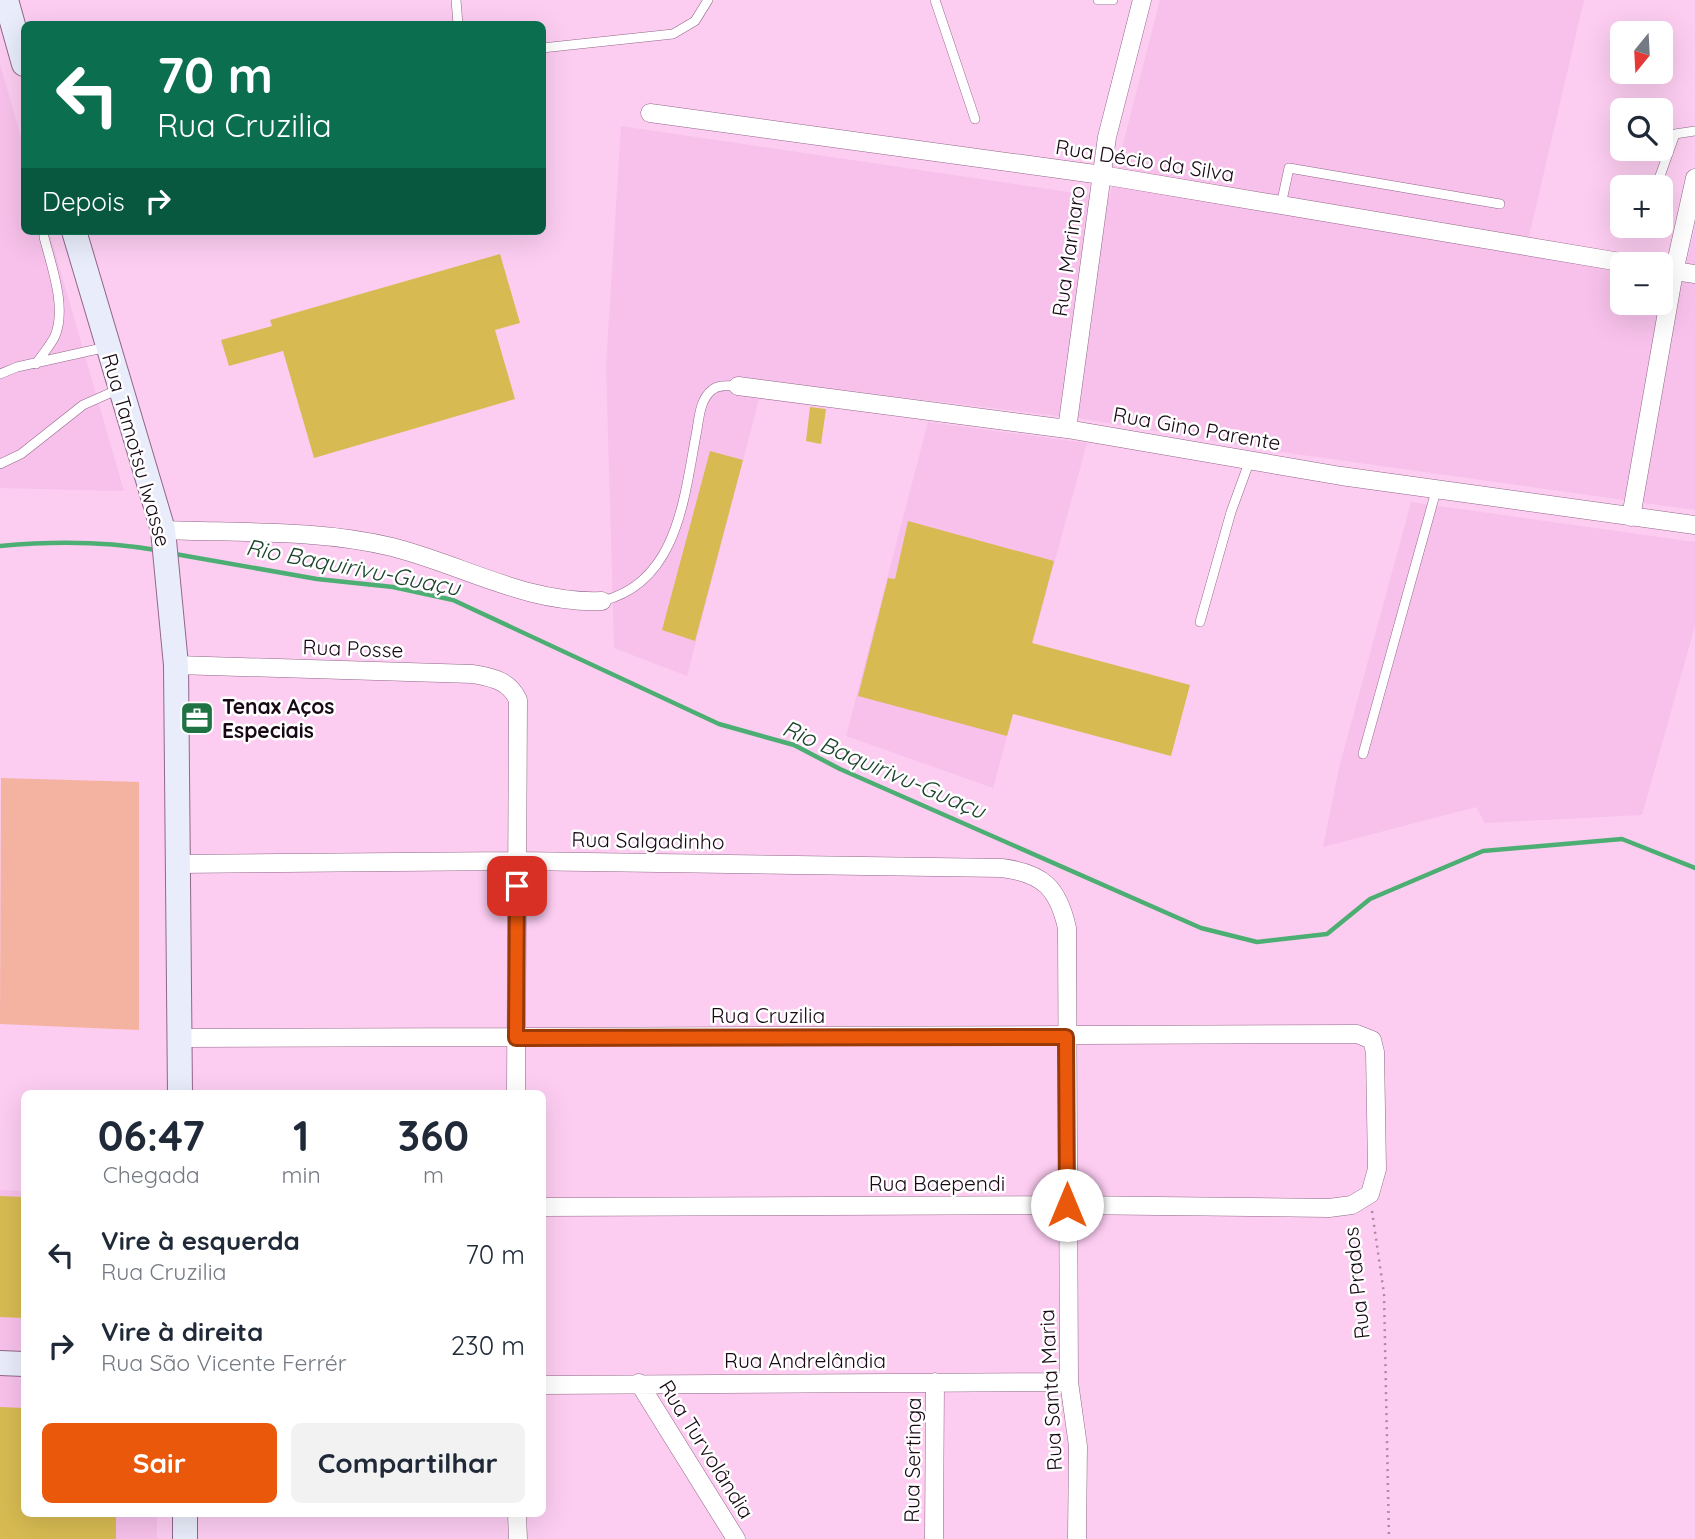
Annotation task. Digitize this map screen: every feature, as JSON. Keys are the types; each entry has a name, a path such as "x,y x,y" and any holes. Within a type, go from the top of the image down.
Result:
{"street":[{"path":"6,0 8,38 21,59"},
{"name":"Rua Marinaro","path":"1067,429 1107,137 1142,0"},
{"name":"Rua Décio da Silva","path":"650,113 1102,175 1610,260"},
{"path":"1672,252 1695,178"},
{"name":"Rua Tamotsu Iwasse","path":"75,235 163,532 168,566 176,665 180,1090"},
{"path":"1673,271 1695,274"},
{"path":"1631,517 1660,315"},
{"name":"Rua Gino Parente","path":"738,386 1067,429 1436,491 1695,525"},
{"path":"163,532 353,540 391,547 555,600 602,601"},
{"name":"Rua Posse","path":"176,665 472,674 505,682 513,689 518,700 517,861"},
{"path":"516,1090 517,861"},
{"name":"Rua Salgadinho","path":"178,864 517,861 1020,870 1035,875 1057,896 1067,928 1066,944"},
{"name":"Rua Santa Maria","path":"1066,944 1069,1382 1078,1446 1077,1539"},
{"name":"Rua Cruzilia","path":"180,1038 1357,1034 1372,1040 1375,1052 1377,1169 1370,1194"},
{"name":"Rua Baependi","path":"546,1207 1067,1205 1329,1208 1352,1205 1370,1194"},
{"path":"0,1363 21,1364"},
{"name":"Rua Andrelândia","path":"546,1385 639,1382 1069,1382"},
{"name":"Rua Turvolândia","path":"639,1382 736,1539"},
{"name":"Rua Sertinga","path":"934,1539 935,1382"},
{"path":"185,1517 185,1539"},
{"path":"517,1517 518,1539"}],"lane":[{"path":"456,0 458,21"},
{"path":"546,48 673,34 695,21 708,0"},
{"path":"935,0 975,119"},
{"path":"1098,0 1113,0"},
{"path":"1660,175 1675,134 1695,131"},
{"path":"1281,205 1289,168 1500,204"},
{"path":"36,364 54,338 58,323 55,284 44,237"},
{"path":"0,374 108,347"},
{"name":"Rua Gino Parente","path":"602,601 622,596 645,582 667,548 681,512 701,408 712,390 721,386 738,386"},
{"path":"0,464 21,454 83,405 121,388"},
{"path":"1200,622 1231,512 1250,460"},
{"path":"1363,754 1436,491"}],"path":[{"name":"Rua Prados","path":"1370,1194 1384,1294 1389,1539"}],"shaded area":[{"path":"1160,0 1584,0 1528,241 1610,253 1610,315 1673,315 1673,262 1686,264 1695,228 1695,510 1267,450 1090,420 833,389 830,408 759,399 687,676 614,648 606,365 621,126 1109,198"},
{"path":"0,64 21,138 21,235 50,235 124,491 0,488"},
{"path":"928,422 1087,443 993,788 846,736"},
{"path":"1411,502 1695,542 1695,626 1642,815 1485,823 1476,807 1323,847 1339,768"},
{"path":"1,778 139,782 139,1030 0,1024"},
{"path":"0,1190 21,1191 21,1517 157,1517 157,1539 0,1539"}],"building":[{"path":"500,254 520,323 495,330 515,399 314,458 283,351 229,366 221,340 272,326 270,320"},
{"path":"810,407 826,409 821,444 806,441"},
{"path":"710,451 743,460 695,641 662,630"},
{"path":"908,521 1054,561 1032,643 1190,685 1171,756 1013,714 1007,736 858,696 888,578 895,579"},
{"path":"0,1196 21,1197 21,1318 0,1317"},
{"path":"0,1407 21,1408 21,1517 116,1517 116,1539 0,1539"}],"waterway":[{"name":"Rio Baquirivu-Guaçu","path":"0,546 78,543 156,550"},
{"name":"Rio Baquirivu-Guaçu","path":"175,554 317,579 393,587 453,600 719,724 794,745 840,769 1201,928 1257,942 1327,934 1370,899 1483,851 1622,839 1695,868"}],"place":[{"name":"Tenax Aços Especiais","path":"197,718"}],"route":[{"path":"517,886 516,1038 1066,1037 1067,1205"}]}
